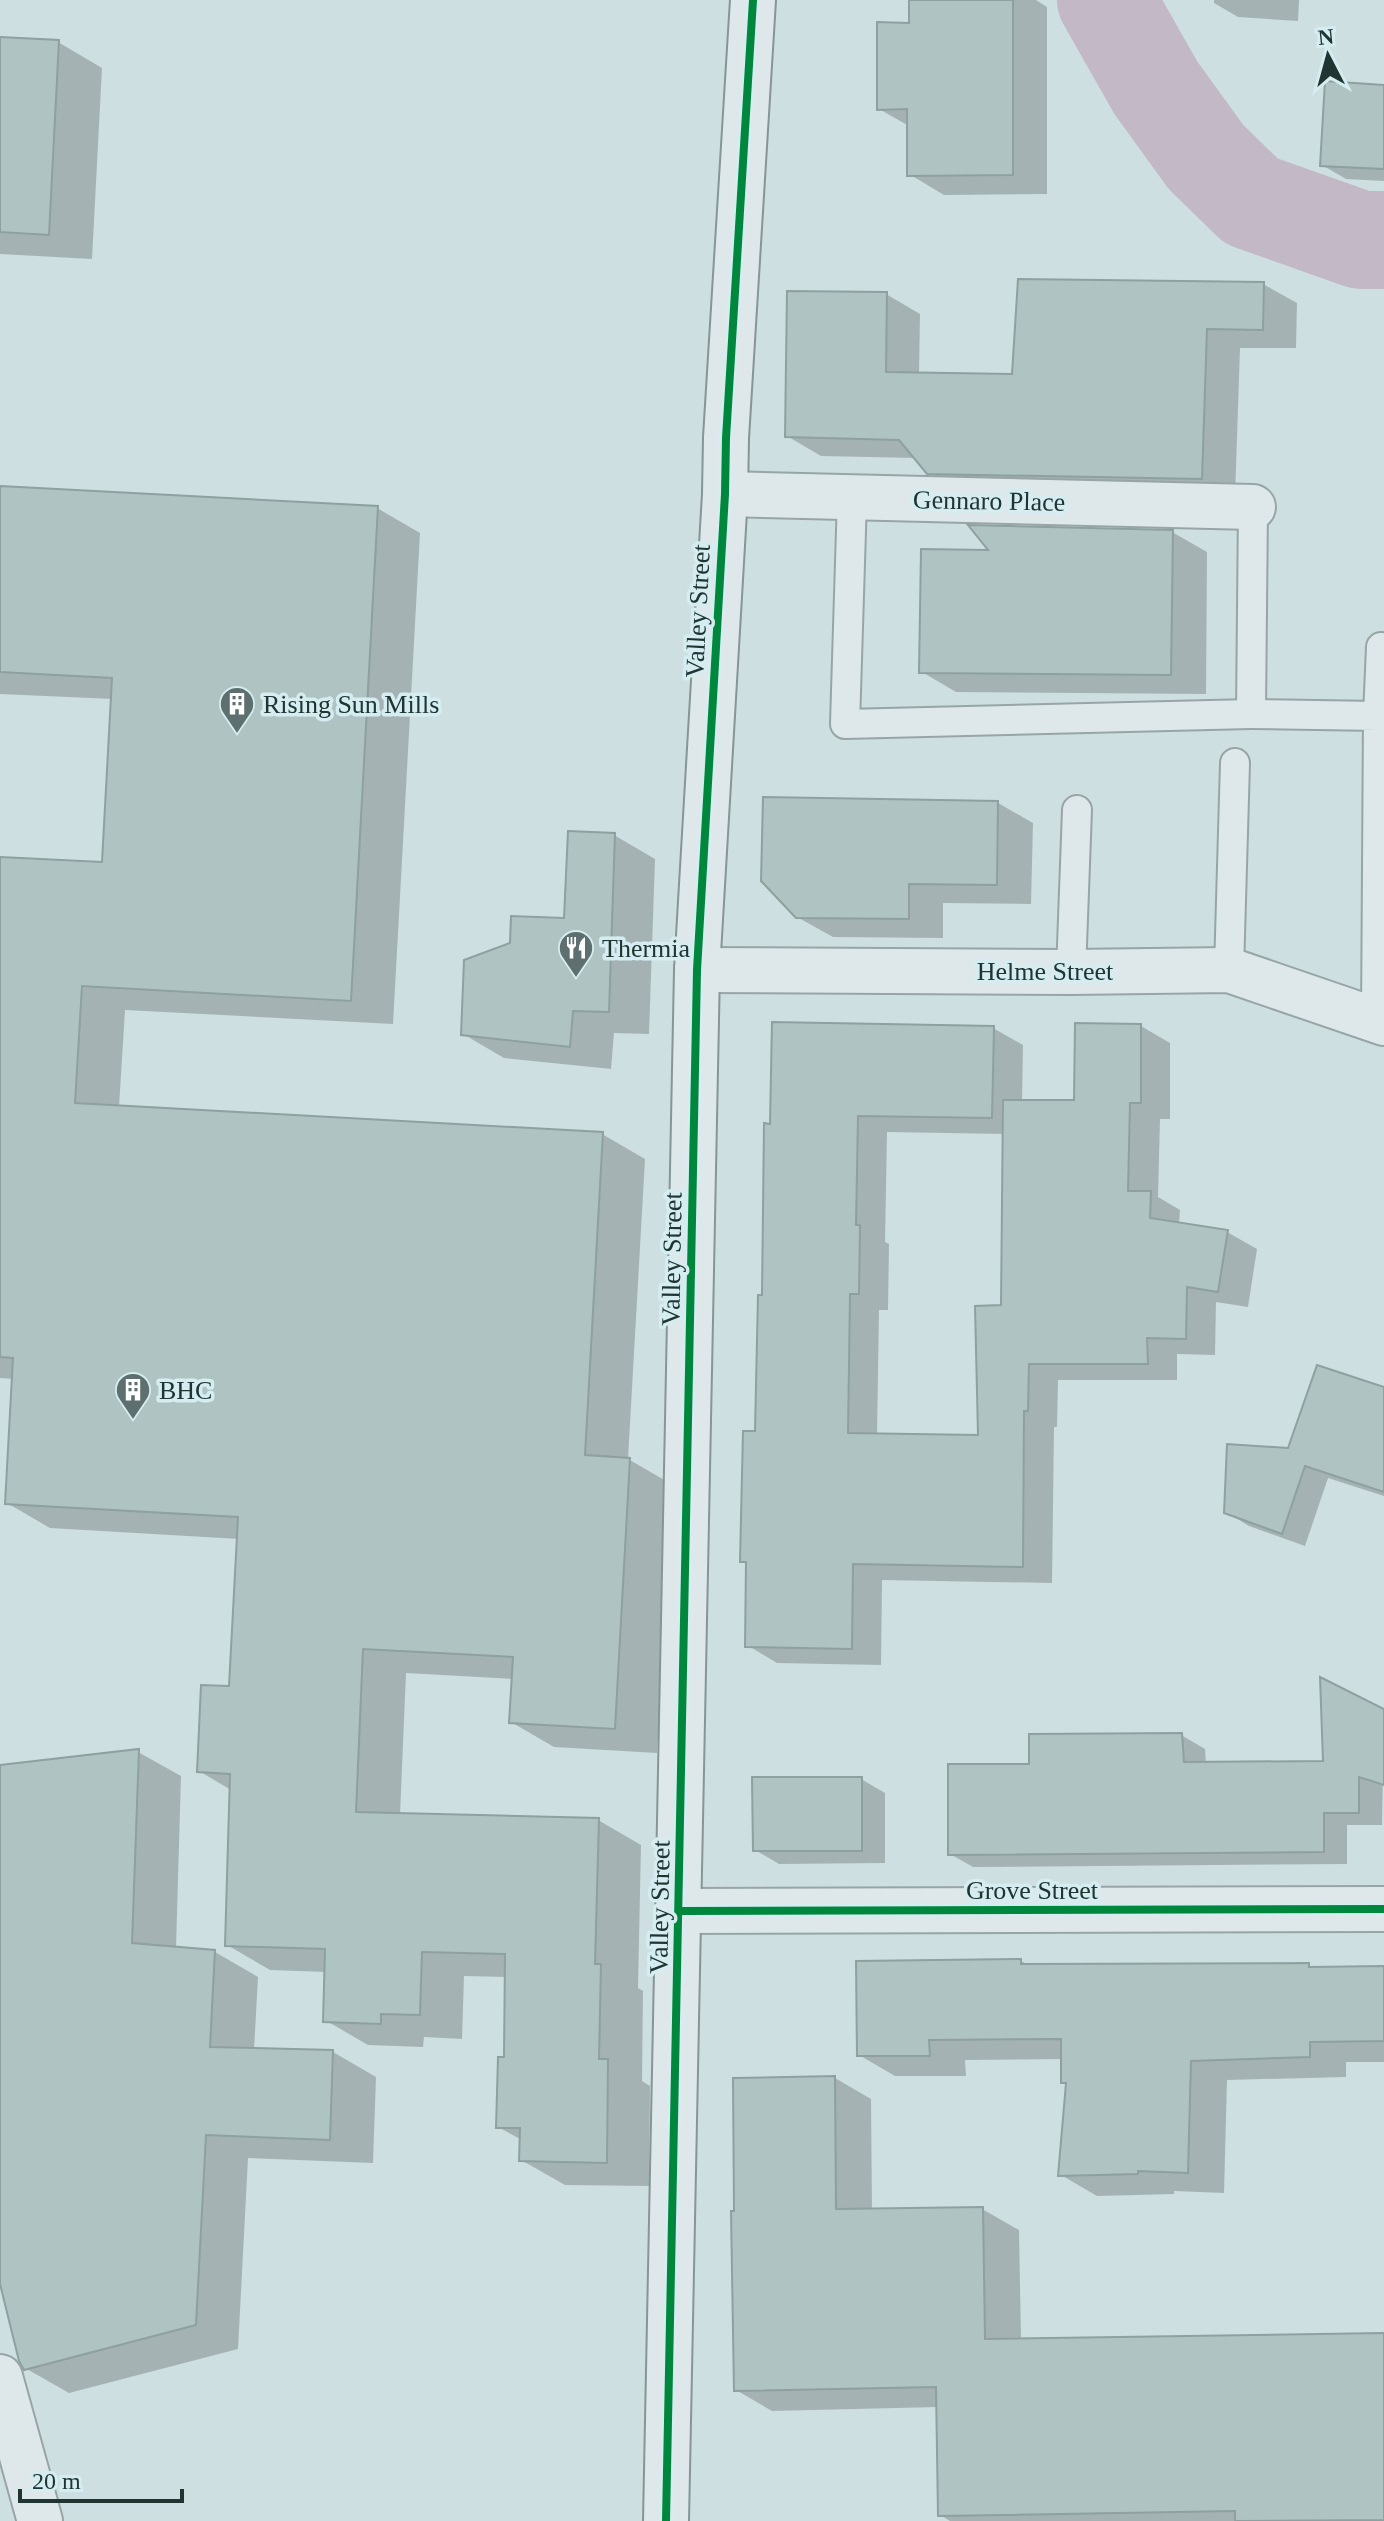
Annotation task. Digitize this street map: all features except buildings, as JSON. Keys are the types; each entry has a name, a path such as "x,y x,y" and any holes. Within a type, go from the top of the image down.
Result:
{"main road":[{"name":"Valley Street","path":"666,2521 697,970 753,0"},
{"name":"Gennaro Place","path":"725,494 1253,507"},
{"name":"Helme Street","path":"697,970 1229,970 1380,1021"},
{"name":"Grove Street","path":"680,1911 1384,1909"},
{"path":"0,2377 40,2521"}],"lane":[{"path":"852,498 845,724 1251,714 1378,716"},
{"path":"1251,714 1253,507"},
{"path":"1380,1021 1378,716 1381,647 1384,648"},
{"path":"1229,970 1235,763"},
{"path":"1071,972 1077,810"}],"waterway":[{"path":"1106,0 1156,88 1206,157 1251,201 1361,240 1384,240"}],"cycle path":[{"path":"666,2521 697,970 753,0"},
{"path":"680,1911 1384,1909"}],"place":[{"name":"Rising Sun Mills","path":"237,735"},
{"name":"Thermia","path":"576,979"},
{"name":"BHC","path":"133,1421"}]}
